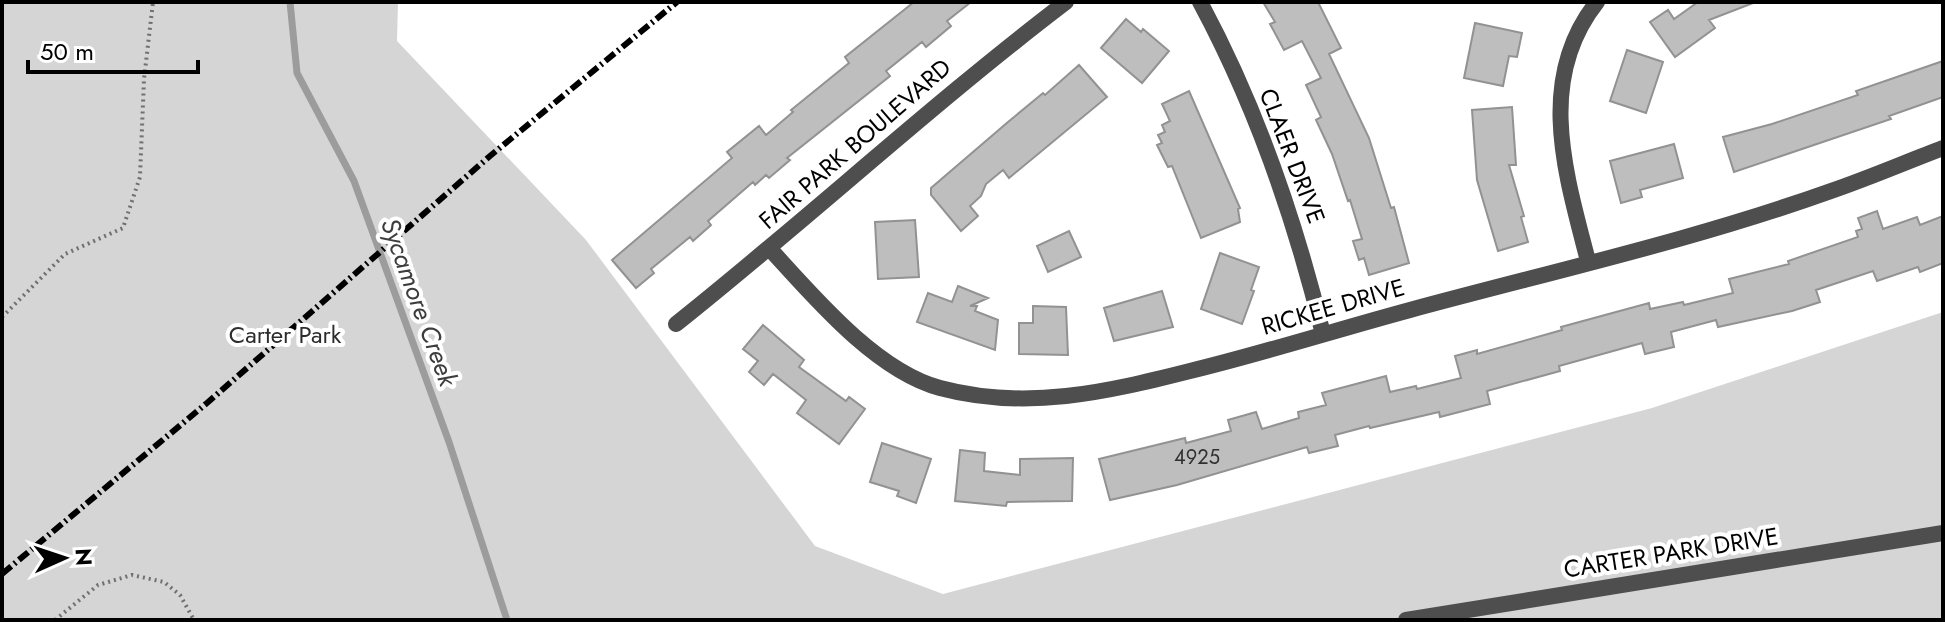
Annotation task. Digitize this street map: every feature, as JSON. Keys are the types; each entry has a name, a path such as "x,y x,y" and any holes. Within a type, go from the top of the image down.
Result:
{"street":[{"name":"FAIR PARK BOULEVARD","path":"676,324 770,249 950,94 1066,2"},
{"name":"CLAER DRIVE","path":"1200,2 1217,32 1262,136 1305,261 1323,334"},
{"path":"1588,261 1566,174 1560,110 1579,28 1597,2"},
{"name":"RICKEE DRIVE","path":"770,249 834,317 889,361 936,387 979,397 1032,400 1108,392 1231,361 1726,224 1831,192 1943,148"},
{"name":"CARTER PARK DRIVE","path":"1406,620 1943,533"}],"path":[{"path":"2,317 65,254 123,228 140,177 144,79 153,2"},
{"path":"55,620 98,585 132,575 164,582 180,595 194,620"}],"green space":[{"name":"Carter Park","path":"2,2 398,2 397,41 586,240 815,546 943,594 1652,408 1943,312 1943,620 2,620"}],"building":[{"path":"914,2 971,2 947,21 951,26 926,47 922,42 886,71 890,76 787,158 790,160 769,178 766,175 755,185 753,182 708,221 711,225 693,241 690,237 651,269 654,273 636,288 612,260 732,158 727,152 759,126 766,135 793,112 791,110 849,63 845,57"},
{"path":"1263,2 1318,2 1341,48 1329,54 1369,138 1391,208 1394,207 1409,263 1369,275 1364,258 1359,260 1353,241 1362,239 1350,200 1316,120 1321,117 1306,85 1321,78 1302,41 1284,50 1270,24 1275,22"},
{"path":"1698,2 1753,3 1709,20 1715,28 1675,57 1650,22 1668,10 1674,19"},
{"path":"1126,19 1169,51 1142,83 1101,48"},
{"path":"1475,23 1522,33 1517,57 1509,56 1503,86 1464,78"},
{"path":"1627,50 1663,62 1646,113 1610,101"},
{"path":"1943,61 1943,97 1889,116 1891,119 1734,172 1723,137 1858,95 1856,91"},
{"path":"1079,65 1107,97 1009,178 1003,170 986,184 981,196 970,206 978,216 961,231 931,195 931,188"},
{"path":"1189,91 1240,208 1240,222 1201,238 1172,166 1168,167 1157,145 1162,143 1158,135 1165,132 1162,125 1170,121 1162,104"},
{"path":"1512,107 1516,165 1509,165 1528,242 1498,251 1477,180 1472,110"},
{"path":"1674,144 1683,178 1640,190 1642,197 1621,203 1610,161"},
{"path":"1877,211 1883,229 1917,217 1920,225 1943,216 1943,263 1920,272 1918,267 1877,281 1873,271 1816,290 1820,302 1792,311 1718,327 1716,320 1671,332 1674,347 1645,354 1642,343 1559,366 1560,371 1487,391 1490,404 1440,417 1439,412 1369,426 1335,435 1338,446 1309,453 1307,447 1177,485 1110,500 1099,459 1185,438 1186,443 1231,431 1228,420 1256,412 1262,429 1299,418 1298,412 1326,405 1322,393 1386,376 1390,392 1461,378 1455,356 1477,350 1477,354 1649,303 1650,309 1683,302 1684,305 1733,293 1729,279 1789,264 1788,261 1858,237 1856,231 1862,229 1858,218"},
{"path":"915,220 919,277 878,279 875,222"},
{"path":"1069,231 1081,257 1048,272 1037,246"},
{"path":"1220,253 1259,267 1242,324 1201,309"},
{"path":"958,286 988,298 970,306 977,306 975,311 998,320 995,350 917,322 928,293 952,302"},
{"path":"1162,291 1173,327 1114,341 1104,308"},
{"path":"1033,306 1066,307 1068,355 1019,354 1019,323 1033,323"},
{"path":"763,325 804,360 799,367 846,401 849,397 865,409 839,444 797,413 806,400 773,374 764,385 749,372 758,361 743,349"},
{"path":"882,443 931,459 916,503 897,496 899,491 870,482"},
{"path":"960,450 985,453 984,471 1020,475 1020,459 1073,458 1072,501 1007,502 1006,506 955,501"}],"waterway":[{"name":"Sycamore Creek","path":"290,2 297,73 354,181 449,442 507,620"}],"railway":[{"path":"2,574 207,403 490,156 677,2"}]}
